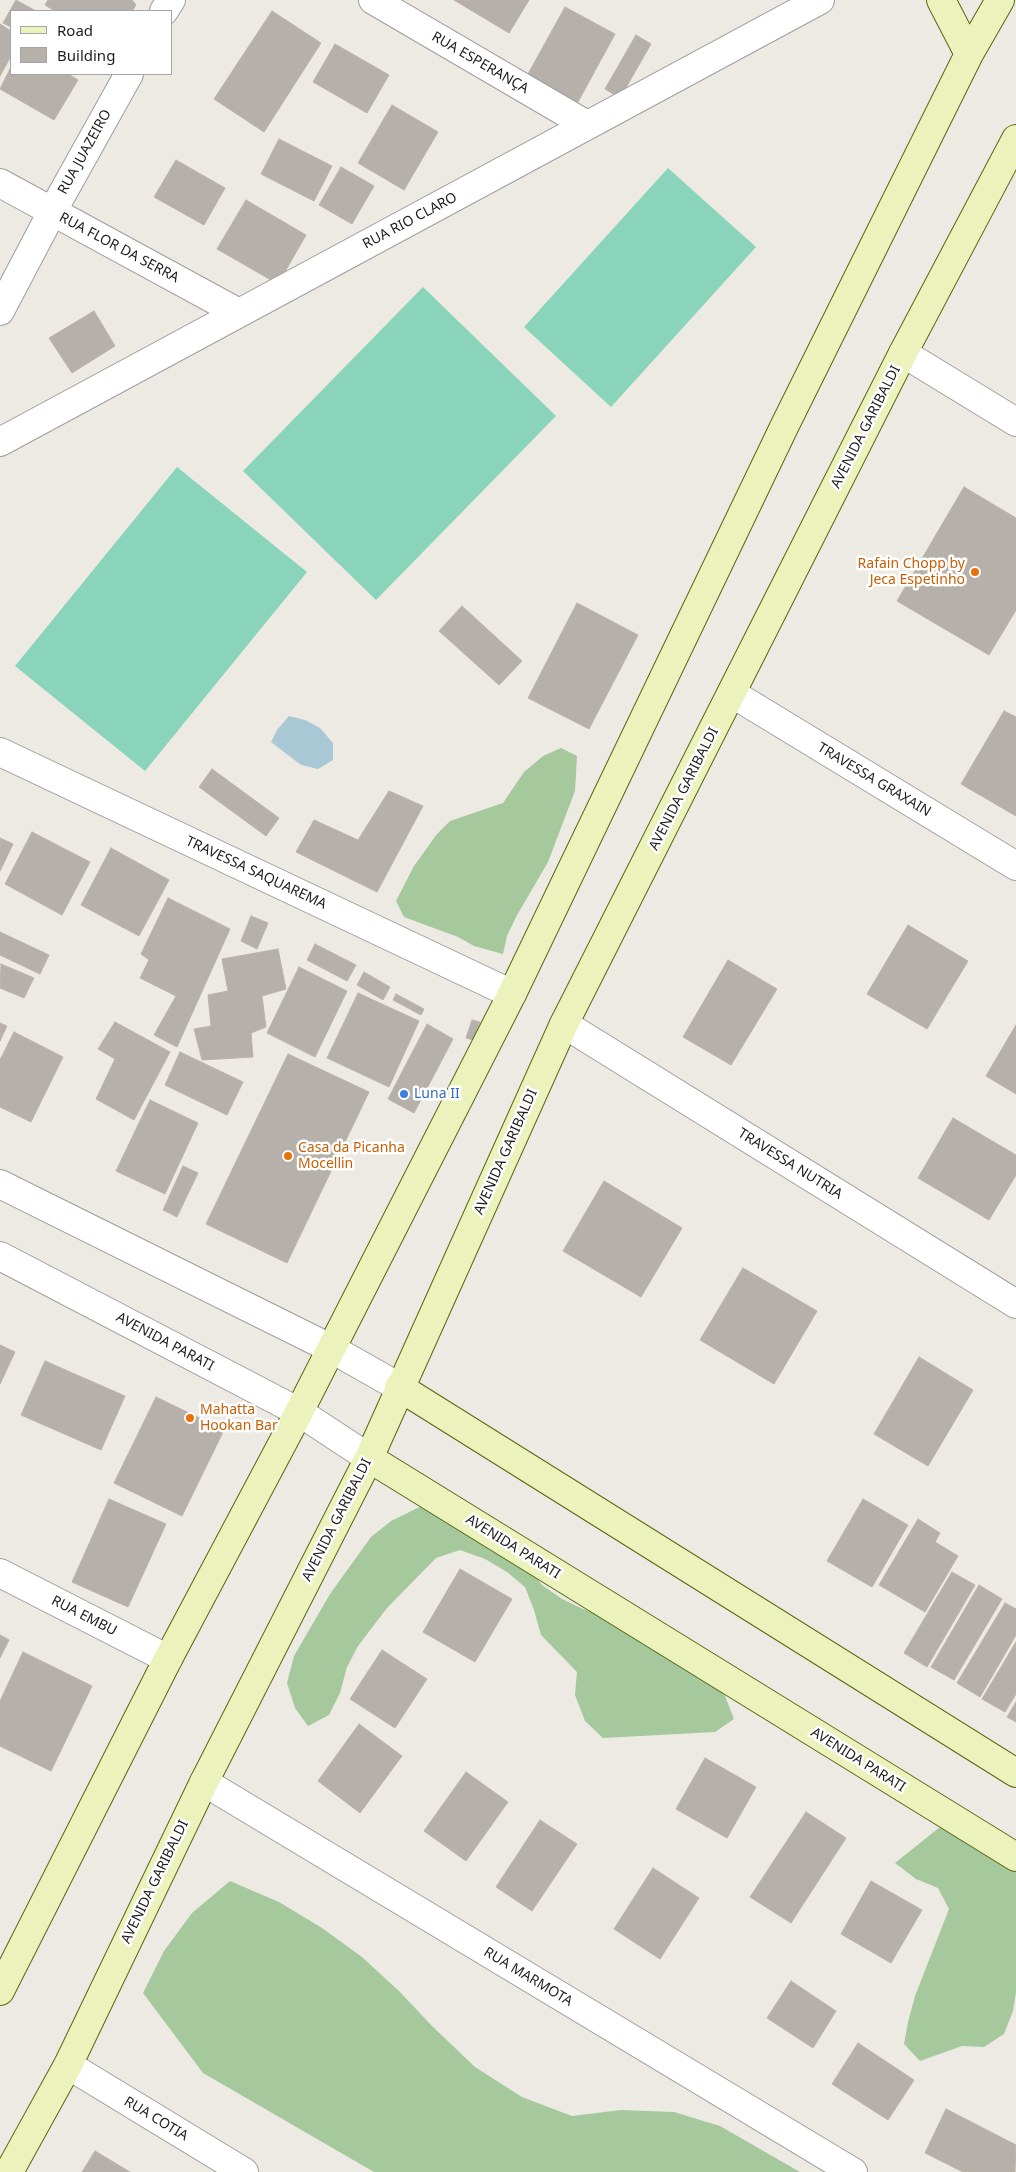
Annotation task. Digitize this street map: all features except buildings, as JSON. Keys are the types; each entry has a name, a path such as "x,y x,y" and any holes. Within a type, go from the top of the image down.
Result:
{"main road":[{"path":"941,0 969,54"},
{"path":"1,1988 168,1659 300,1412 512,994 785,425 969,54 1000,0"},
{"name":"AVENIDA GARIBALDI","path":"9,2172 68,2065 204,1782 369,1458 399,1387 564,1024 733,694 903,353 1016,139"},
{"path":"399,1387 1016,1773"},
{"name":"AVENIDA PARATI","path":"369,1458 1016,1857"}],"street":[{"name":"RUA ESPERANÇA","path":"373,0 587,125"},
{"name":"RUA RIO CLARO","path":"0,442 820,0"},
{"name":"RUA JUAZEIRO","path":"0,311 52,212 128,75"},
{"name":"RUA FLOR DA SERRA","path":"0,183 238,313"},
{"path":"903,353 1016,422"},
{"name":"TRAVESSA GRAXAIN","path":"733,694 1016,866"},
{"name":"TRAVESSA SAQUAREMA","path":"0,752 512,994"},
{"name":"TRAVESSA NUTRIA","path":"564,1024 1016,1304"},
{"path":"0,1184 332,1349 399,1387"},
{"name":"AVENIDA PARATI","path":"0,1256 300,1412 369,1458"},
{"name":"RUA EMBU","path":"0,1573 168,1659"},
{"name":"RUA MARMOTA","path":"204,1782 853,2172"},
{"name":"RUA COTIA","path":"68,2065 244,2172"}],"green space":[{"path":"668,168 756,247 611,407 524,327"},
{"path":"423,287 556,416 376,600 243,471"},
{"path":"177,467 307,572 145,771 15,666"},
{"path":"561,748 577,756 575,791 548,862 516,917 507,936 503,954 474,946 458,937 404,917 396,901 414,866 437,834 450,821 503,803 524,772 543,756"},
{"path":"432,1501 527,1566 542,1585 562,1599 604,1616 712,1679 725,1696 734,1719 715,1732 603,1738 585,1721 575,1695 577,1672 541,1635 525,1587 507,1572 485,1559 460,1550 436,1558 387,1608 358,1646 347,1667 340,1693 329,1715 308,1726 295,1708 287,1683 294,1656 330,1594 371,1537 391,1521"},
{"path":"955,1815 1016,1845 1016,1992 1013,2011 1004,2034 984,2047 962,2046 920,2061 904,2044 908,2022 915,1996 949,1909 938,1888 916,1879 895,1863"},
{"path":"230,1881 279,1902 322,1928 362,1957 475,2067 522,2097 572,2116 621,2110 674,2112 720,2126 800,2172 374,2172 203,2073 143,1993 164,1951 192,1913"}],"water":[{"path":"289,716 305,720 320,728 333,743 333,760 318,769 301,765 271,742 277,730"}],"place":[{"name":"Rafain Chopp by Jeca Espetinho","path":"975,572"},
{"name":"Luna II","path":"404,1094"},
{"name":"Casa da Picanha Mocellin","path":"288,1156"},
{"name":"Mahatta Hookan Bar","path":"190,1418"}]}
